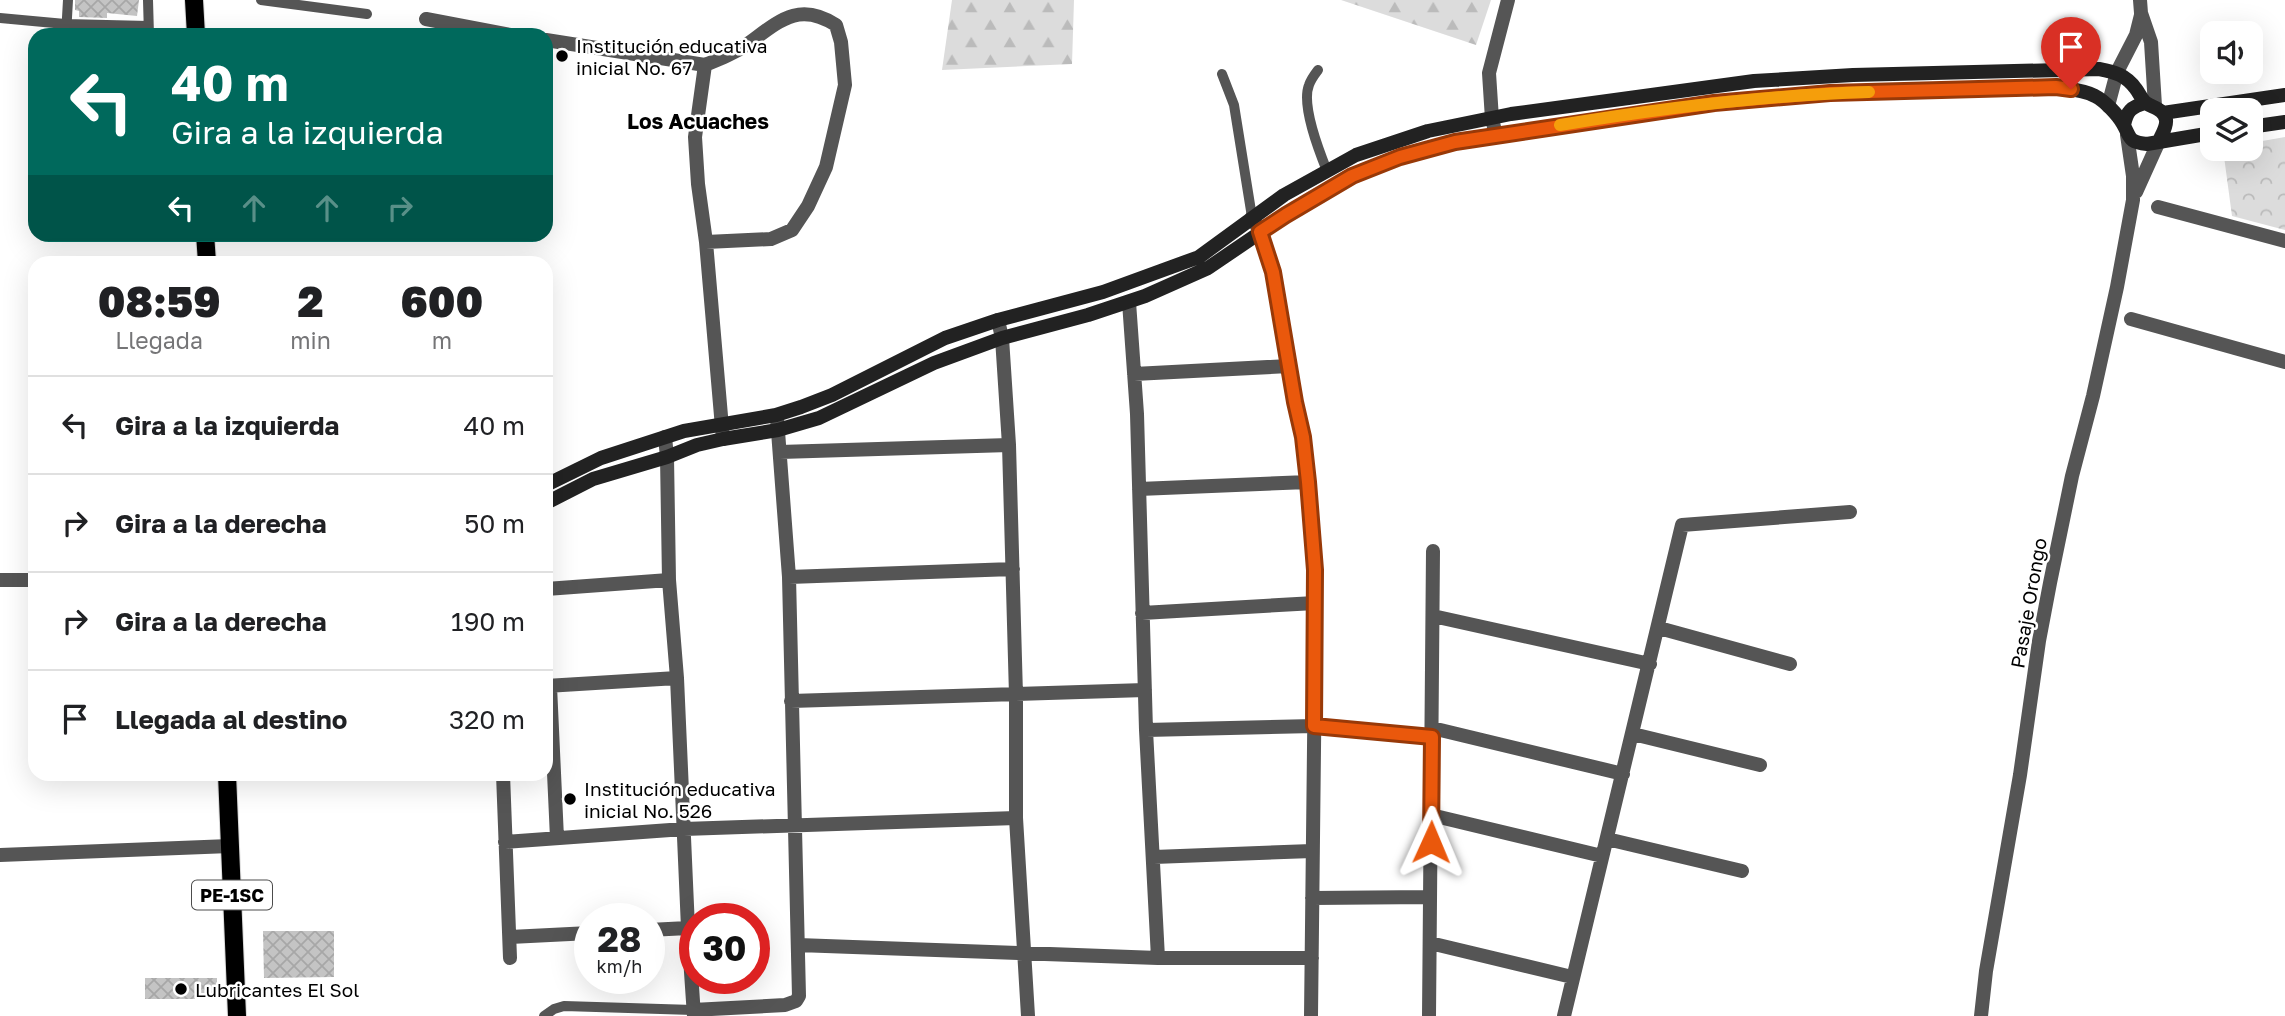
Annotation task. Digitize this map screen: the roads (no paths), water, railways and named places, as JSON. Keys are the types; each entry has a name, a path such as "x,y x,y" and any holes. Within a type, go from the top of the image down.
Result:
{"main road":[{"path":"194,0 196,28"},
{"name":"PE-1SC","path":"227,781 237,1016"}],"street":[{"path":"1496,135 1492,119 1489,73 1508,0"},
{"name":"Pasaje Orongo","path":"2108,106 2117,72 2136,35 2140,7"},
{"name":"Pasaje Orongo","path":"2133,200 2165,129 2166,121 2154,107 2151,42 2140,7"},
{"path":"553,41 705,65 747,44 773,23 792,16 811,14 836,24 841,42 845,85 826,167 808,206 792,230 771,239 706,242"},
{"path":"426,19 473,28"},
{"path":"705,65 695,137 723,439"},
{"path":"553,482 601,458 665,437 722,423 776,415 802,407 832,395 945,338 998,320 1103,292 1199,257 1284,195 1356,155 1428,131 1492,119 1754,81 1998,70 2099,69 2117,72 2154,107"},
{"path":"553,499 593,479 697,445 778,430 819,418 934,363 1002,338 1129,302 1208,268 1286,215 1352,176 1400,157 1455,142 1714,103 1830,93 2056,87 2097,96 2137,143 2147,144 2200,135"},
{"path":"2125,130 2127,112 2134,106 2241,103 2285,95"},
{"path":"2263,125 2285,122"},
{"name":"Pasaje Orongo","path":"1980,1016 2050,583 2072,476 2117,288 2133,200 2133,176 2125,130"},
{"path":"2158,206 2285,241"},
{"path":"1252,217 1260,232 1273,272 1303,437 1315,570 1311,1016"},
{"path":"1129,302 1139,489 1144,690 1158,958"},
{"path":"2132,319 2285,362"},
{"path":"998,320 1002,338 1009,445 1016,695 1016,818 1028,1016"},
{"path":"1134,374 1289,366"},
{"path":"692,994 693,1013 785,1005 796,1001 799,988 789,578 776,415"},
{"path":"665,437 669,580 677,678 687,903"},
{"path":"780,452 1009,445"},
{"path":"1139,489 1308,482"},
{"path":"1564,1016 1682,525 1850,512"},
{"path":"1430,1016 1433,551"},
{"path":"789,578 1013,569"},
{"path":"0,580 28,580"},
{"path":"553,588 669,580"},
{"path":"1142,613 1315,603"},
{"path":"1433,616 1650,664"},
{"path":"1659,628 1790,664"},
{"path":"553,686 677,678"},
{"path":"791,701 1144,690"},
{"path":"1146,730 1314,726 1432,732 1623,774"},
{"path":"1633,734 1760,765"},
{"path":"553,770 557,838"},
{"path":"503,781 510,958"},
{"path":"1431,815 1602,856"},
{"path":"505,842 684,828 1016,818"},
{"path":"1606,839 1742,871"},
{"path":"0,855 230,846"},
{"path":"1154,857 1312,850"},
{"path":"1312,898 1430,897"},
{"path":"510,937 574,934"},
{"path":"1430,943 1573,977"},
{"path":"798,945 1158,958 1312,958"}],"lane":[{"path":"65,28 68,0"},
{"path":"148,0 148,28"},
{"path":"261,0 367,14"},
{"path":"0,18 59,28"},
{"path":"1318,70 1308,87 1309,113 1317,147 1327,171"},
{"path":"1222,74 1234,105 1252,217"},
{"path":"544,1016 564,1006 693,1013"}],"place":[{"name":"Institución educativa inicial No. 67","path":"562,56"},
{"name":"Institución educativa inicial No. 526","path":"570,799"},
{"name":"Lubricantes El Sol","path":"181,989"}],"district":[{"name":"Los Acuaches","path":"698,121"}]}
